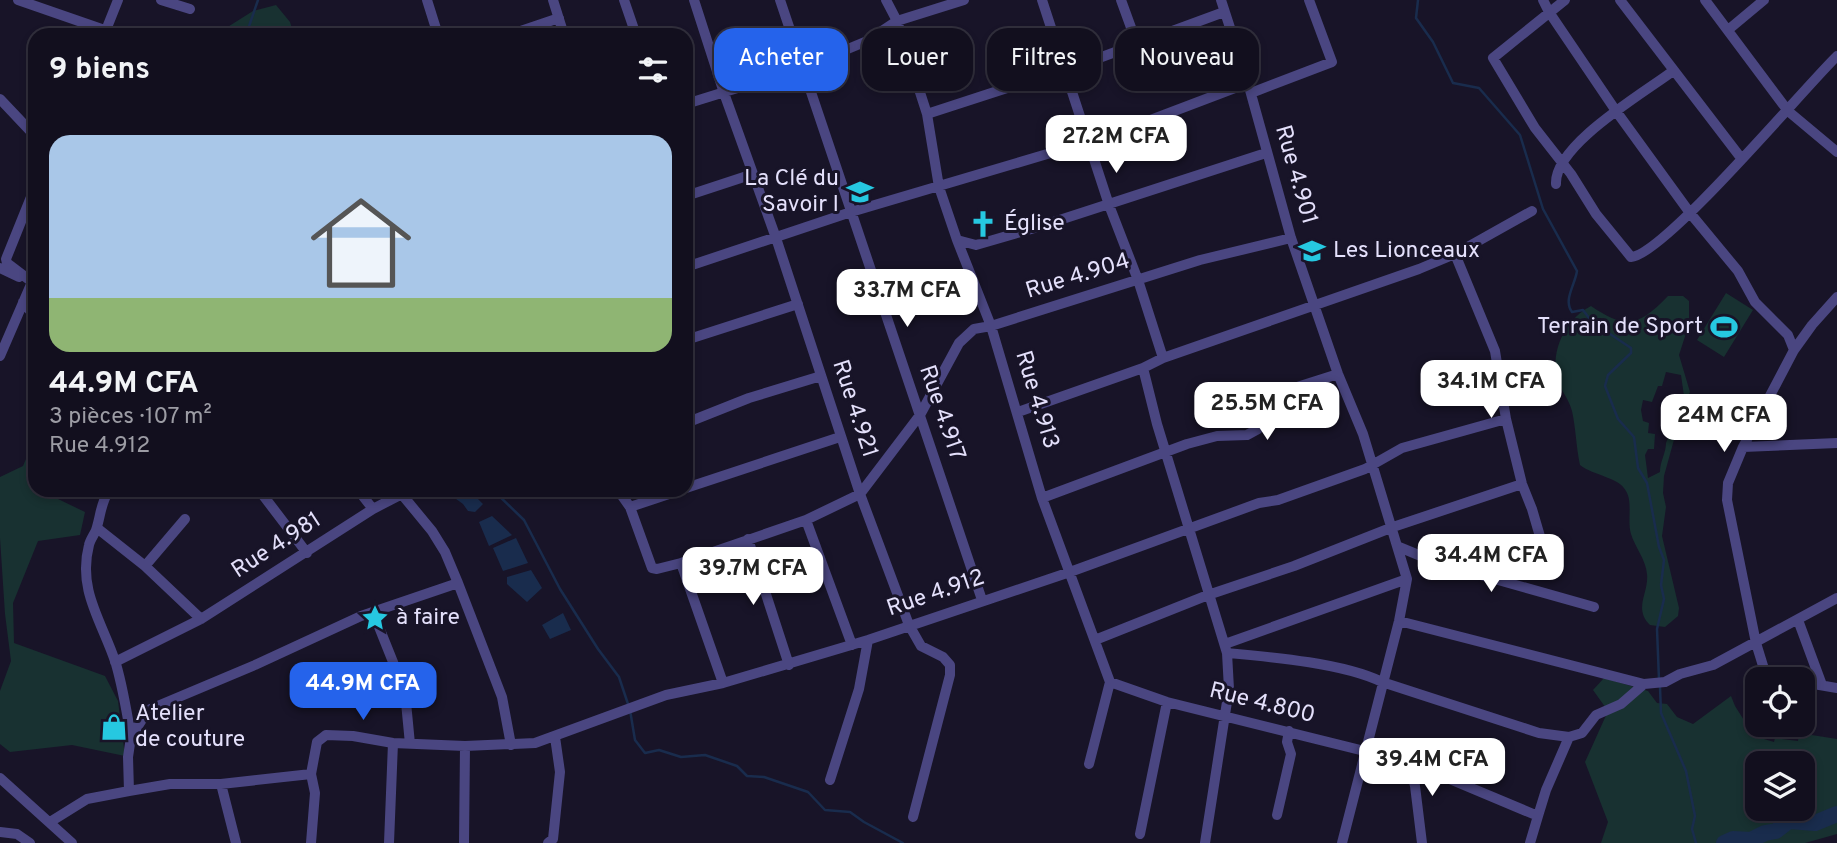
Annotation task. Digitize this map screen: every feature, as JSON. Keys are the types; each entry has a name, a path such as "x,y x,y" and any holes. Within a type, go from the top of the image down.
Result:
{"street":[{"path":"18,0 100,28"},
{"path":"107,28 118,0"},
{"path":"161,0 190,9"},
{"path":"427,0 436,28"},
{"path":"553,0 562,28"},
{"path":"624,0 634,28"},
{"name":"Rue 4.921","path":"694,0 860,494 909,625 921,646 943,657 950,665 950,675 914,817"},
{"name":"Rue 4.917","path":"780,0 789,28"},
{"name":"Rue 4.913","path":"886,0 897,22 927,114 939,187 992,326 1042,498 1070,572"},
{"path":"848,49 867,41 897,22 964,0"},
{"path":"1042,0 1051,28"},
{"path":"1121,0 1131,28"},
{"name":"Rue 4.901","path":"1221,0 1229,28"},
{"path":"1259,85 1332,62 1309,0"},
{"path":"1543,0 1616,111 1660,168 1690,213 1738,271 1755,302 1788,335 1794,350"},
{"path":"1565,0 1493,58 1535,128 1596,214 1631,257 1639,257 1653,247 1690,213 1837,56"},
{"path":"1620,0 1741,158"},
{"path":"1705,0 1788,110 1837,152"},
{"path":"1728,30 1764,0"},
{"path":"1180,28 1224,12"},
{"path":"530,28 559,18"},
{"path":"1556,184 1556,174 1562,163 1595,126 1673,71"},
{"path":"693,102 730,91"},
{"name":"Rue 4.917","path":"810,91 982,600"},
{"path":"927,114 999,91"},
{"path":"1071,91 1163,358"},
{"path":"693,265 851,212 1090,143 1241,91"},
{"name":"Rue 4.901","path":"1251,91 1291,238 1338,374 1363,434 1407,579 1367,752 1342,843"},
{"path":"0,99 28,129"},
{"path":"957,240 976,245 1266,153"},
{"path":"693,194 753,174"},
{"path":"28,204 6,259 6,262 28,278"},
{"path":"1018,412 1314,304 1358,292 1455,254 1532,211"},
{"name":"Rue 4.904","path":"630,507 652,568 657,569 806,520 860,494 920,415 959,343 974,329 992,326 1200,260 1291,238"},
{"path":"1455,254 1495,351 1506,418 1522,484 1551,575"},
{"path":"0,268 28,280"},
{"path":"0,356 28,293"},
{"path":"1763,667 1756,643 1727,500 1728,483 1794,350 1837,297"},
{"path":"23,302 28,308"},
{"path":"693,338 798,304"},
{"path":"1143,368 1208,595 1226,648 1229,690 1205,843"},
{"path":"1042,498 1217,436 1247,435 1258,429 1272,395 1338,374"},
{"path":"693,421 749,398 821,376"},
{"name":"Rue 4.912","path":"311,843 315,793 311,774 317,742 326,736 353,736 393,743 466,746 535,743 666,695 723,683 868,640 1070,572 1252,505 1278,500 1371,466 1402,449 1506,418"},
{"path":"693,486 841,437"},
{"path":"1744,447 1837,443"},
{"path":"1095,640 1393,527 1522,484"},
{"path":"106,497 89,545 87,579 89,596 115,662 131,737 128,757 130,791"},
{"path":"264,497 307,553"},
{"path":"364,497 373,509"},
{"name":"Rue 4.981","path":"115,662 201,619 394,497"},
{"name":"Rue 4.981","path":"404,497 432,531 445,552 502,697 511,745"},
{"path":"623,497 630,507 660,497"},
{"path":"145,566 185,519"},
{"path":"806,520 852,645"},
{"path":"97,528 145,566 201,619"},
{"path":"748,539 789,665"},
{"path":"1399,547 1438,563 1594,607"},
{"path":"681,563 723,683"},
{"path":"1070,572 1110,682 1089,764"},
{"path":"1226,648 1407,579"},
{"path":"131,737 148,710 373,612 458,583"},
{"path":"1226,648 1368,675 1382,682 1539,733 1570,737 1582,733 1596,715 1621,704 1654,683 1713,665 1837,598"},
{"path":"373,612 405,692 410,744"},
{"path":"1798,620 1822,685"},
{"path":"1399,621 1654,683"},
{"path":"830,780 859,689 868,640"},
{"name":"Rue 4.800","path":"1110,682 1167,702 1409,762 1538,816"},
{"path":"1815,684 1837,688"},
{"path":"1139,834 1167,702"},
{"path":"1277,815 1291,754 1287,742 1289,731"},
{"path":"551,842 560,772 555,737"},
{"path":"1530,843 1546,790 1570,737"},
{"path":"389,843 393,743"},
{"path":"464,843 466,746"},
{"path":"1409,762 1415,786 1422,843"},
{"path":"50,822 87,799 130,791 170,784 220,784 311,774"},
{"path":"0,778 72,843"},
{"path":"220,784 236,843"},
{"path":"0,831 17,834 30,843"}],"green space":[{"path":"276,5 292,28 226,28 253,11"},
{"name":"Terrain de Sport","path":"1726,293 1753,310 1724,357 1697,340"},
{"path":"1668,296 1683,296 1689,301 1689,324 1679,355 1690,392 1683,407 1664,476 1663,493 1666,507 1662,536 1679,608 1678,616 1665,627 1650,625 1643,613 1647,574 1631,534 1628,495 1623,486 1580,465 1572,411 1559,385 1556,370 1561,338 1574,319 1591,306 1614,319 1632,321 1649,314","holes":["1666,372 1681,375 1684,396 1666,443 1660,472 1648,478 1645,455 1648,449 1654,449 1655,434 1648,433 1649,423 1643,421 1643,400 1652,402 1658,386 1662,386"]},
{"path":"28,454 28,497 58,497 85,512 80,535 38,541 13,603 14,643 105,676 118,701 125,756 72,745 10,752 0,744 0,691 11,661 0,538 0,477 23,466"},
{"path":"1604,678 1648,691 1657,703 1667,704 1677,717 1693,724 1731,696 1745,722 1745,737 1774,742 1775,738 1798,741 1798,737 1815,736 1837,739 1837,834 1805,843 1747,843 1733,839 1724,843 1601,843 1608,822 1585,762 1608,711 1593,690"}],"water":[{"path":"453,497 476,497 483,504 475,512 468,511"},
{"path":"492,516 512,535 489,546 479,522"},
{"path":"516,538 528,563 503,571 493,548"},
{"path":"531,570 542,588 527,602 507,584 507,577"},
{"path":"563,613 571,630 550,639 542,625"}],"waterway":[{"path":"248,28 258,0"},
{"path":"1418,0 1416,18 1433,42 1453,83 1479,88 1520,135 1543,209 1577,271 1569,297 1572,312 1583,310 1592,322 1631,348 1631,353 1608,375 1605,386 1618,419 1634,437 1638,468 1647,483 1664,560 1661,585 1664,599 1657,629 1659,680"},
{"path":"500,497 524,520 560,589 619,677 628,704"},
{"path":"1660,687 1661,713 1686,771 1695,816 1692,829 1696,843"},
{"path":"630,710 635,740 645,753 659,750 681,757 705,755 737,766 747,776 764,777 808,792 825,810 850,812 903,843"},
{"path":"1724,843 1733,839 1751,840 1776,831 1789,821 1815,823 1837,814"}],"place":[{"name":"La Clé du Savoir I","path":"860,192"},
{"name":"Église","path":"983,224"},
{"name":"Les Lionceaux","path":"1312,251"},
{"name":"Terrain de Sport","path":"1724,327"},
{"name":"à faire","path":"375,618"},
{"name":"Atelier de couture","path":"114,727"}]}
